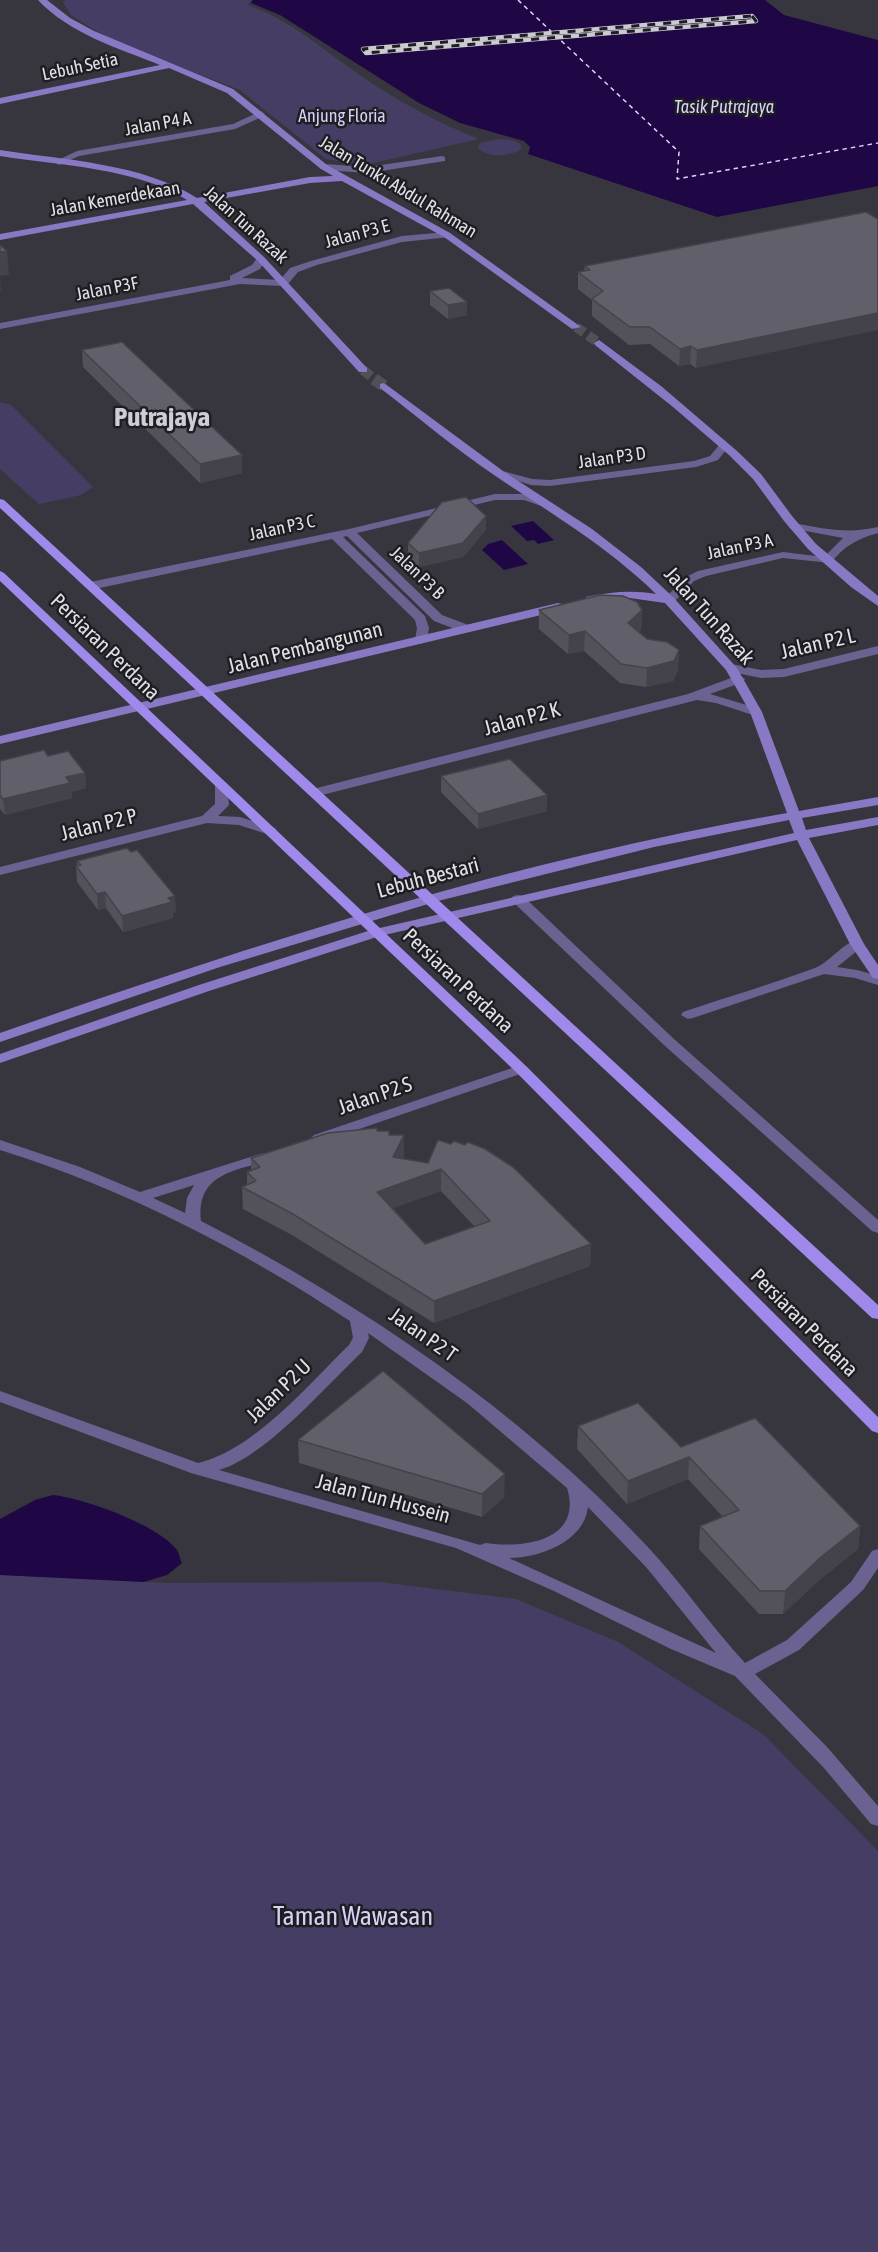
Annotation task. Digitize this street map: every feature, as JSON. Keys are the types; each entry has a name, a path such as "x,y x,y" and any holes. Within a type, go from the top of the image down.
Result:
{"main road":[{"name":"Persiaran Perdana","path":"0,502 878,1314"},
{"name":"Persiaran Perdana","path":"0,575 521,1069 878,1426"}],"street":[{"name":"Jalan Tunku Abdul Rahman","path":"42,0 67,20 91,33 230,91 324,167 447,235 576,327"},
{"name":"Lebuh Setia","path":"0,92 154,60"},
{"name":"Lebuh Setia","path":"0,101 168,66"},
{"name":"Jalan P4 A","path":"59,162 77,154 235,126 261,114"},
{"name":"Jalan Tun Razak","path":"0,156 59,162 147,178 197,201 261,259 363,370"},
{"path":"324,167 356,171 442,159"},
{"path":"357,186 365,177 382,169"},
{"name":"Jalan Kemerdekaan","path":"0,237 310,180 343,178"},
{"name":"Jalan P3 E","path":"283,283 294,270 314,263 402,239 447,235"},
{"name":"Jalan P3F","path":"220,284 249,271 261,259"},
{"name":"Jalan P3F","path":"0,326 220,284 249,280 283,283"},
{"path":"599,343 724,446 762,483 794,526 827,561 878,602"},
{"name":"Jalan Tun Razak","path":"384,387 502,475 588,531 637,569 669,600 731,668 740,680 756,712 801,835 857,944 878,975"},
{"name":"Jalan P3 D","path":"502,475 540,483 570,482 696,464 714,458 724,446"},
{"name":"Jalan P3 C","path":"480,501 499,490 502,475"},
{"name":"Jalan P3 C","path":"90,586 349,532 480,501 515,496 547,505"},
{"path":"794,526 832,534 857,535"},
{"path":"827,561 842,542 857,535 878,530"},
{"name":"Jalan P3 B","path":"349,532 438,618 467,628"},
{"name":"Jalan P3 B","path":"335,535 421,619 423,628 421,640"},
{"name":"Jalan P3 A","path":"669,600 690,579 702,573 783,555 827,561"},
{"path":"619,593 632,582 637,569"},
{"name":"Jalan Pembangunan","path":"0,740 619,593 643,594 669,600"},
{"name":"Jalan P2 L","path":"731,668 761,674 784,673 878,650"},
{"name":"Jalan P2 K","path":"314,793 692,697 740,680"},
{"path":"692,697 718,699 756,712"},
{"path":"207,819 222,805 221,786"},
{"name":"Lebuh Bestari","path":"0,1038 192,970 428,898 691,835 794,814 878,801"},
{"name":"Jalan P2 P","path":"0,871 207,819 240,821 270,831"},
{"name":"Lebuh Bestari","path":"0,1059 204,988 376,933 446,915 801,835 878,821"},
{"path":"518,899 669,1042 878,1228"},
{"path":"688,1015 823,969 843,957 857,944"},
{"path":"823,969 856,974 878,981"},
{"name":"Jalan P2 S","path":"304,1143 521,1069"},
{"name":"Jalan P2 T","path":"0,1145 140,1197 244,1249 357,1316 445,1377 531,1446 640,1549 742,1672 830,1762 878,1819"},
{"path":"140,1197 283,1151"},
{"path":"0,1159 24,1152"},
{"path":"194,1224 192,1203 197,1189 209,1176"},
{"name":"Jalan P2 U","path":"196,1469 219,1464 237,1456 260,1441 356,1347 361,1338 357,1316"},
{"name":"Jalan Tun Hussein","path":"0,1396 196,1469 462,1544 560,1587 676,1644 742,1672"},
{"path":"462,1544 504,1552 525,1551 553,1541 573,1525 580,1512 580,1498 574,1485"},
{"path":"742,1672 794,1645 857,1586 878,1555"}],"green space":[{"name":"Anjung Floria","path":"67,0 251,0 248,5 278,18 386,92 432,118 479,139 364,165 326,159 240,90 111,40 71,15 63,2"},
{"path":"499,139 512,140 521,144 521,149 511,154 493,155 478,148 480,143"},
{"path":"0,402 11,405 93,487 81,495 39,504 0,469"},
{"name":"Taman Wawasan","path":"0,1575 169,1583 379,1582 516,1599 618,1642 763,1734 878,1851 878,2252 0,2252"}],"water":[{"name":"Tasik Putrajaya","path":"253,0 765,0 784,15 878,40 878,186 717,217 528,154 530,147 524,141 460,123 419,103 280,15 251,3"},
{"path":"533,521 554,540 538,544 534,540 527,541 511,526"},
{"path":"502,540 528,564 504,570 482,550 488,544"},
{"path":"53,1495 101,1507 138,1522 168,1541 177,1550 182,1563 167,1575 144,1582 0,1575 0,1519 35,1500"}],"building":[{"path":"866,212 878,219 878,313 697,350 691,346 680,349 650,327 630,327 592,299 603,291 578,272 590,270 585,266"},
{"path":"0,245 7,251 0,252"},
{"path":"449,288 467,302 448,305 430,291"},
{"path":"122,342 242,455 200,464 82,350"},
{"path":"466,497 486,516 463,543 419,553 408,543 442,502"},
{"path":"600,595 623,596 637,602 642,610 628,623 647,639 667,642 679,650 674,661 647,668 621,664 585,631 569,635 539,610"},
{"path":"44,750 48,756 68,751 85,773 66,777 70,783 3,799 0,795 0,761"},
{"path":"510,759 547,795 478,814 441,776"},
{"path":"127,848 131,852 137,850 175,896 168,898 172,902 122,916 105,892 97,894 76,866 81,865 77,861"},
{"path":"377,1128 377,1131 389,1131 389,1135 404,1135 393,1157 428,1163 438,1140 451,1144 454,1141 465,1145 468,1142 485,1149 513,1167 591,1244 434,1301 291,1213 242,1187 256,1181 247,1172 260,1167 251,1158 328,1133","holes":["441,1169 490,1221 425,1244 377,1192"]},
{"path":"383,1371 505,1474 482,1494 298,1440"},
{"path":"638,1403 681,1447 755,1418 860,1526 821,1557 785,1591 760,1591 700,1526 739,1510 689,1457 628,1481 578,1426"}],"ferry route":[{"path":"518,0 679,152 677,179 878,143"}],"tunnel":[{"path":"576,327 599,343"},
{"path":"363,370 376,380"},
{"path":"374,379 384,386"}],"railway":[{"path":"752,16 756,21 366,53 363,49 752,16"}],"district":[{"name":"Putrajaya","path":"162,417"}]}
